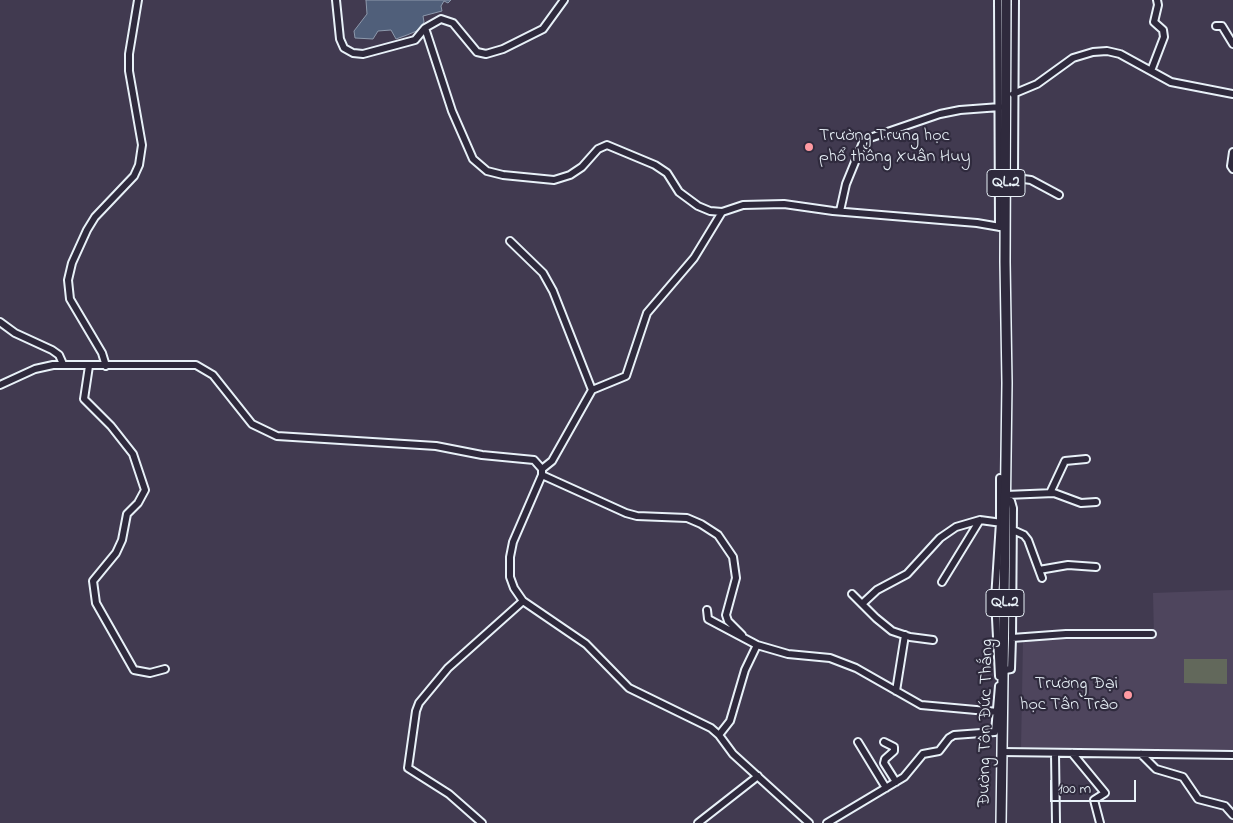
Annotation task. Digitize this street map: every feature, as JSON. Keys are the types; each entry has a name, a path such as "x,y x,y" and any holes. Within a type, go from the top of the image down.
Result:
{"highway":[{"name":"QL.2","path":"1002,228 1008,98 1006,0"},
{"name":"Đường Tôn Đức Thắng","path":"1002,228 1008,365 1002,671 1002,823"}],"street":[{"path":"106,366 102,353 70,299 68,280 72,262 86,230 134,176 139,165 142,145 132,90 129,54 138,0"},
{"path":"336,0 340,38 344,48 353,53 363,54 415,40 435,20 446,20 453,23 477,52 486,54 504,49 543,29 564,0"},
{"path":"998,0 1014,177 1030,180 1058,195"},
{"path":"1008,98 1015,0"},
{"path":"1151,71 1164,32 1154,22 1158,4 1157,0"},
{"path":"1216,26 1222,26 1233,44"},
{"path":"425,28 452,111 473,159 487,171 503,176 554,180 570,175 582,167 598,149 606,145 655,165 667,173 679,192 698,206 710,211 722,212 738,206 765,204 976,223 1002,228 997,163 1000,107 1008,98 1037,84 1073,58 1093,52 1115,52 1178,84 1233,94"},
{"path":"840,211 846,184 864,140 940,114 960,110 1000,107"},
{"path":"1233,152 1231,166 1233,170"},
{"path":"722,212 694,258 647,313 626,376 592,390 552,461 542,472 511,550 510,577 514,588 523,601 586,644 613,674 630,688 699,722 720,736 733,754 809,823"},
{"path":"510,241 543,273 592,390"},
{"path":"0,322 15,333 52,350 59,355 63,364"},
{"path":"0,385 35,369 63,364 106,366 182,363 206,368 252,424 277,436 436,446 488,456 530,458 538,463 542,472 626,513 636,516 687,518 702,524 718,534 733,557 736,572 726,614 728,620 744,638"},
{"path":"89,366 84,399 111,426 133,454 145,490 138,503 127,514 122,540 116,553 93,581 96,603 134,670 150,673 165,668"},
{"path":"1050,493 1064,461 1086,459"},
{"path":"1000,478 1011,586 1012,638 1011,669 1002,671"},
{"path":"1006,497 1050,493 1082,503 1096,502"},
{"path":"942,582 980,520"},
{"path":"862,604 877,590 907,574 946,533 956,527 980,520 1006,525 1024,535 1028,540 1042,578"},
{"path":"827,823 896,782 910,772 923,754 939,751 948,738 954,735 995,732 1002,671 998,585 1006,525"},
{"path":"1039,570 1068,565 1096,567"},
{"path":"852,594 886,627 904,636 933,640"},
{"path":"482,823 449,794 408,768 416,711 419,703 448,668 523,601"},
{"path":"707,610 708,619 757,645 788,654 830,658 856,668 921,705 998,712"},
{"path":"1012,638 1066,634 1152,634"},
{"path":"896,691 904,636"},
{"path":"720,736 730,720 745,670 757,645"},
{"path":"858,742 886,788"},
{"path":"884,742 894,747 894,751 885,759 884,763 896,782"},
{"path":"1002,752 1233,755"},
{"path":"1055,753 1056,823"},
{"path":"1072,753 1105,793 1094,800 1100,823"},
{"path":"1141,754 1156,769 1183,777 1198,799 1225,806 1233,815"},
{"path":"698,823 758,776"}],"shaded area":[{"name":"Trường Đại học Tân Trào","path":"1233,590 1233,753 1021,749 1023,640 1154,638 1153,593"}],"green space":[{"path":"1184,659 1227,659 1227,684 1184,683"}],"water":[{"path":"366,0 451,0 448,3 444,1 441,6 442,11 423,16 424,22 419,30 407,35 396,39 391,30 378,31 373,39 355,38 354,31 367,14"}],"place":[{"name":"Trường Trung học phổ thông Xuân Huy","path":"809,147"},
{"name":"Trường Đại học Tân Trào","path":"1128,695"}]}
